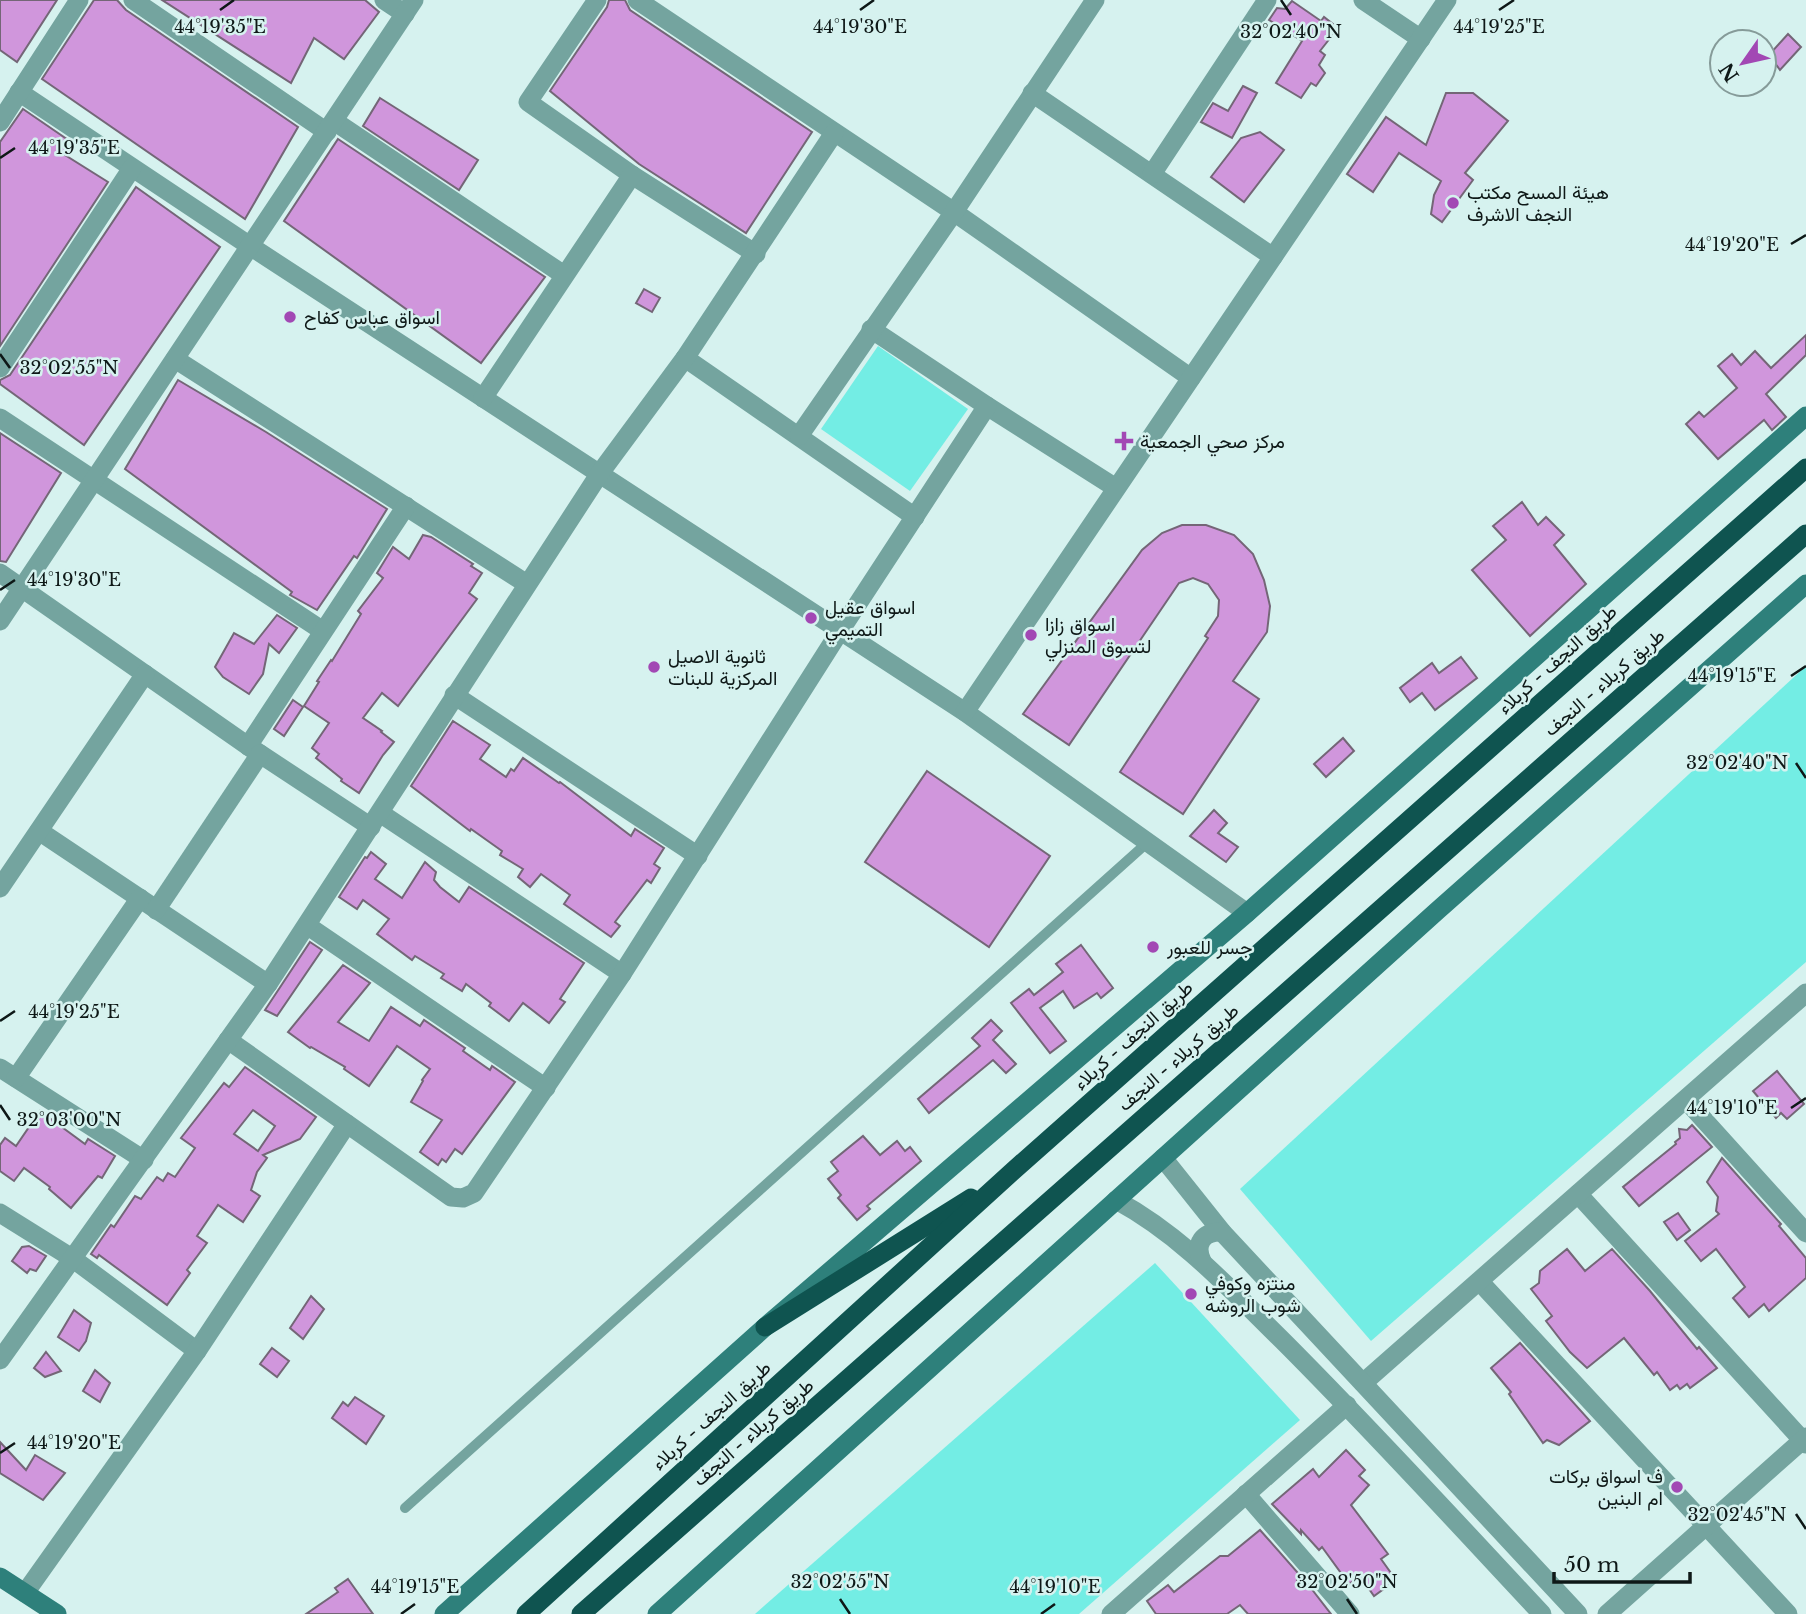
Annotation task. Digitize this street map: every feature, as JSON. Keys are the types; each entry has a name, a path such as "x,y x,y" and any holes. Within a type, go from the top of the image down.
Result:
{"highway":[{"name":"طريق النجف - کربلاء","path":"526,1614 1013,1171 1806,468"},
{"name":"طريق کربلاء - النجف","path":"581,1614 1806,534"},
{"path":"765,1327 1013,1171"}],"main road":[{"path":"444,1614 765,1327 1247,913 1806,416"},
{"path":"657,1614 1437,911 1806,584"},
{"path":"0,1577 57,1614"}],"street":[{"path":"0,122 79,0"},
{"path":"133,0 564,275"},
{"path":"0,621 409,7 384,0"},
{"path":"597,0 528,102 632,175 755,254"},
{"path":"637,0 954,212 1191,378"},
{"path":"799,436 954,212 1095,0"},
{"path":"1152,174 1266,0"},
{"path":"1363,0 1421,39"},
{"path":"965,712 1447,0"},
{"path":"19,93 965,712 1247,913"},
{"path":"1032,93 1273,257"},
{"path":"0,1360 308,926 454,695 600,473 685,358 834,133"},
{"path":"0,368 132,167"},
{"path":"483,398 632,175"},
{"path":"871,329 987,407 1116,488"},
{"path":"685,358 915,517"},
{"path":"175,359 527,584"},
{"path":"228,1040 451,1197 463,1198 474,1193 622,974 840,631 987,407"},
{"path":"0,418 323,631"},
{"path":"144,1160 8,1073 148,904 254,750 323,631 406,506"},
{"path":"0,573 254,750 375,820 622,974"},
{"path":"0,888 145,674"},
{"path":"454,695 698,856"},
{"path":"38,831 268,984"},
{"path":"308,926 546,1088"},
{"path":"1363,1383 1806,993"},
{"path":"1686,1100 1803,1225"},
{"path":"24,1592 197,1352 347,1124"},
{"path":"1163,1158 1222,1232 1578,1614"},
{"path":"1578,1194 1805,1440 1607,1614"},
{"path":"1116,1200 1157,1224 1202,1261 1347,1405 1542,1614"},
{"path":"0,1213 72,1258 197,1352"},
{"path":"1202,1261 1198,1253 1199,1243 1213,1231 1222,1232"},
{"path":"1480,1282 1788,1614"},
{"path":"1111,1614 1347,1405"},
{"path":"1247,1494 1350,1614"}],"lane":[{"path":"405,1508 1148,842"}],"shaded area":[{"path":"878,346 968,409 910,491 821,429"},
{"path":"1806,666 1806,962 1371,1341 1240,1189"},
{"path":"1155,1263 1300,1420 1079,1614 755,1614"}],"building":[{"path":"0,0 57,0 17,62 0,50"},
{"path":"94,0 117,0 126,10 298,127 245,219 42,79"},
{"path":"162,0 365,0 379,12 344,59 314,38 291,83"},
{"path":"609,0 625,0 630,10 812,132 746,233 639,164 550,91 607,7"},
{"path":"1292,1 1321,21 1324,17 1338,28 1320,51 1325,55 1319,65 1325,73 1316,86 1311,83 1301,98 1276,83 1302,41 1269,20 1277,8 1285,9"},
{"path":"1788,34 1801,47 1780,70 1778,67 1778,45"},
{"path":"1243,86 1257,93 1232,138 1201,122 1213,103 1228,111"},
{"path":"1446,93 1473,93 1508,121 1465,173 1473,180 1442,222 1431,214 1434,195 1441,181 1399,153 1373,192 1347,174 1386,117 1426,145"},
{"path":"380,98 478,160 459,190 363,126"},
{"path":"23,109 74,144 65,155 108,182 0,346 0,142"},
{"path":"1260,132 1284,150 1244,202 1211,177 1241,138"},
{"path":"338,139 545,277 481,363 284,221"},
{"path":"136,187 220,247 84,445 0,384 0,380 10,375"},
{"path":"644,289 660,298 652,312 636,303"},
{"path":"1806,335 1806,355 1766,394 1786,417 1772,430 1764,420 1718,459 1686,424 1699,412 1704,417 1737,388 1718,366 1732,354 1741,365 1755,351 1771,368"},
{"path":"178,380 387,509 357,558 354,556 317,610 290,595 292,592 125,469"},
{"path":"0,433 61,473 6,562 0,561"},
{"path":"1522,502 1538,525 1546,517 1564,535 1554,545 1586,584 1530,636 1472,570 1506,540 1493,526"},
{"path":"1182,525 1206,525 1234,535 1253,554 1264,580 1270,606 1267,632 1233,681 1259,699 1183,814 1120,772 1208,638 1205,636 1218,616 1219,600 1208,584 1193,578 1179,583 1069,745 1023,714 1142,550 1162,533"},
{"path":"423,535 431,537 473,564 471,566 482,573 469,593 477,599 398,706 382,693 363,718 394,742 359,793 316,758 319,754 312,748 329,723 304,706 319,682 317,681 361,614 358,611 383,578 377,573 393,547 409,559"},
{"path":"277,615 297,628 279,653 269,644 263,674 249,694 223,677 215,667 234,633 254,644"},
{"path":"1461,657 1477,678 1435,710 1422,693 1410,702 1400,688 1432,663 1439,673"},
{"path":"293,700 303,707 284,736 274,729"},
{"path":"453,721 490,745 480,759 506,777 523,758 560,782 631,836 635,829 664,848 654,864 660,868 651,883 647,880 615,922 620,926 611,937 564,904 570,895 541,874 530,887 518,877 523,869 500,855 502,851 471,829 470,831 411,786"},
{"path":"1343,738 1354,751 1326,777 1314,764"},
{"path":"927,771 1050,856 989,947 865,862"},
{"path":"1214,810 1227,823 1218,833 1238,847 1226,862 1190,836"},
{"path":"371,852 386,864 375,879 402,898 425,862 436,872 434,880 459,902 469,887 584,963 560,999 565,1002 549,1023 523,1003 509,1021 466,984 462,991 441,978 444,974 415,956 412,960 377,934 389,919 363,900 357,909 339,897"},
{"path":"310,942 322,950 277,1016 265,1010"},
{"path":"1081,945 1113,988 1101,998 1097,993 1074,1008 1063,991 1040,1008 1066,1041 1050,1053 1011,1003 1029,989 1034,995 1063,972 1056,964"},
{"path":"343,965 370,983 338,1022 369,1041 391,1007 420,1026 424,1020 465,1048 463,1051 490,1070 492,1066 515,1082 462,1154 455,1149 446,1162 442,1159 438,1165 420,1152 442,1120 411,1102 430,1069 397,1046 369,1086 344,1069 345,1067 310,1048 288,1032"},
{"path":"991,1020 1002,1031 993,1040 1016,1064 1006,1073 993,1060 929,1113 918,1099 980,1046 972,1038"},
{"path":"245,1067 316,1117 300,1139 263,1155 267,1158 257,1172 251,1190 260,1196 243,1222 218,1205 197,1236 207,1243 187,1270 190,1273 167,1305 99,1255 97,1258 91,1254 135,1196 141,1199 157,1177 163,1181 168,1173 175,1177 195,1148 181,1138 224,1083 229,1087","holes":["253,1110 275,1126 258,1151 234,1134"]},
{"path":"1777,1071 1804,1104 1787,1119 1781,1113 1776,1118 1753,1091"},
{"path":"40,1111 85,1144 88,1139 115,1156 102,1178 98,1176 71,1208 49,1189 50,1187 24,1168 14,1181 0,1171 0,1145 5,1138 16,1146"},
{"path":"1692,1125 1712,1147 1639,1206 1623,1187 1676,1144 1680,1138 1679,1129 1687,1130"},
{"path":"863,1136 880,1155 897,1141 905,1151 910,1147 921,1161 867,1206 870,1209 857,1220 838,1198 841,1195 828,1179 838,1171 831,1162"},
{"path":"1722,1158 1781,1224 1779,1226 1806,1258 1806,1278 1769,1311 1764,1304 1749,1317 1733,1298 1745,1287 1716,1249 1701,1261 1685,1241 1719,1214 1716,1211 1718,1197 1707,1182"},
{"path":"1678,1213 1690,1230 1677,1240 1664,1222"},
{"path":"29,1246 46,1256 36,1271 30,1269 27,1273 12,1261 22,1247"},
{"path":"1567,1249 1585,1271 1612,1249 1697,1349 1699,1347 1717,1368 1690,1388 1687,1384 1680,1389 1677,1385 1670,1390 1657,1372 1654,1375 1624,1338 1587,1368 1570,1352 1546,1321 1552,1316 1531,1289 1539,1283 1540,1271"},
{"path":"311,1296 324,1309 303,1339 290,1328"},
{"path":"74,1310 91,1323 86,1341 79,1351 58,1337"},
{"path":"1520,1343 1590,1421 1559,1445 1547,1440 1543,1443 1509,1394 1511,1392 1491,1368"},
{"path":"272,1348 289,1361 277,1377 260,1364"},
{"path":"46,1352 61,1371 45,1377 34,1368"},
{"path":"95,1370 110,1383 100,1402 83,1391"},
{"path":"355,1397 384,1416 366,1444 332,1418 343,1402 348,1406"},
{"path":"0,1442 26,1470 35,1455 65,1473 43,1500 0,1473"},
{"path":"1346,1450 1365,1470 1359,1476 1369,1485 1351,1505 1388,1554 1381,1559 1396,1580 1374,1596 1360,1576 1349,1584 1322,1547 1319,1550 1272,1504 1313,1469 1319,1477"},
{"path":"1260,1530 1298,1573 1297,1580 1307,1583 1331,1614 1248,1614 1240,1605 1227,1614 1156,1614 1147,1601 1168,1585 1174,1592 1220,1556 1228,1556"},
{"path":"348,1579 373,1614 306,1614 338,1592 335,1588"}],"place":[{"name":"هيئة المسح مكتب النجف الاشرف","path":"1453,203"},
{"name":"اسواق عباس كفاح","path":"290,317"},
{"name":"مركز صحي الجمعية","path":"1124,441"},
{"name":"اسواق عقيل التميمي","path":"811,618"},
{"name":"اسواق زازا لتسوق المنزلي","path":"1031,635"},
{"name":"ثانوية الاصيل المركزية للبنات","path":"654,667"},
{"name":"جسر للعبور","path":"1153,947"},
{"name":"منتزه وكوفي شوب الروشه","path":"1191,1294"},
{"name":"ف اسواق بركات ام البنين","path":"1677,1487"}]}
